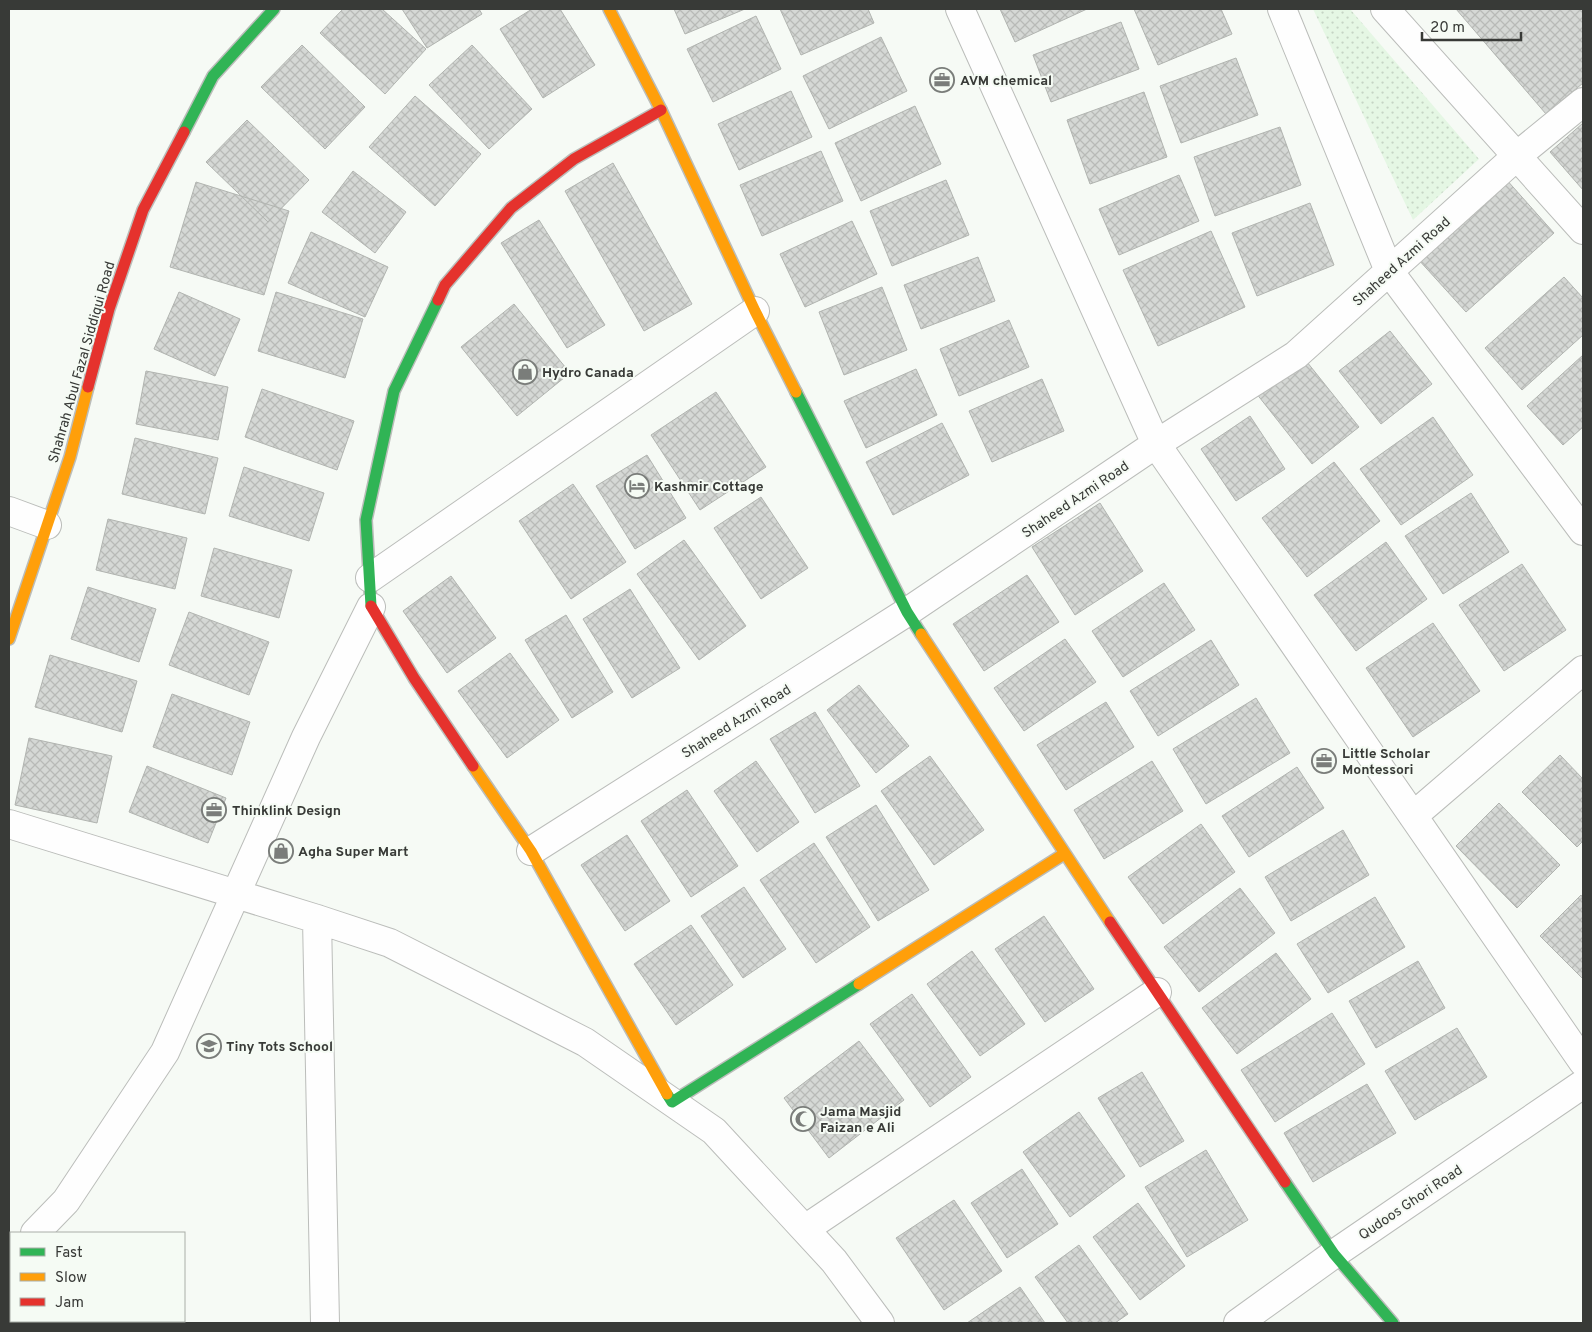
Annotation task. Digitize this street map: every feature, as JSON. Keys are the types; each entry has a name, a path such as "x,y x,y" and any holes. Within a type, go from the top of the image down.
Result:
{"street":[{"name":"Shahrah Abul Fazal Siddiqui Road","path":"9,639 70,457 109,309 143,210 213,76 274,9"},
{"path":"610,9 661,110 755,311 907,612 1064,854 1334,1254 1393,1323"},
{"path":"960,9 1156,444 1583,1062"},
{"path":"1282,9 1389,271 1583,531"},
{"path":"1385,9 1583,230"},
{"name":"Shaheed Azmi Road","path":"531,851 907,612 1156,444 1296,355 1518,156 1583,102"},
{"path":"661,110 574,158 511,208 444,285 394,391 366,520 372,607 414,678 531,851 672,1102"},
{"path":"370,578 755,311"},
{"path":"9,511 47,525"},
{"path":"36,1232 66,1201 165,1052 306,737 372,607"},
{"path":"1413,816 1583,670"},
{"path":"9,824 317,918 390,943 584,1042 714,1131 834,1261 880,1323"},
{"path":"672,1102 1064,854"},
{"path":"317,918 326,1323"},
{"path":"805,1229 1157,992"},
{"name":"Qudoos Ghori Road","path":"1238,1323 1334,1254 1583,1084"}],"green space":[{"path":"1313,9 1350,9 1479,159 1413,220"}],"building":[{"path":"343,9 382,9 426,49 385,94 320,33"},
{"path":"402,9 479,9 482,14 427,48"},
{"path":"532,9 560,9 595,65 543,98 500,29"},
{"path":"674,9 745,9 685,34"},
{"path":"780,9 868,9 874,23 801,55"},
{"path":"1000,9 1087,9 1015,42"},
{"path":"1134,9 1221,9 1232,34 1158,65"},
{"path":"1456,9 1583,9 1583,83 1546,114"},
{"path":"756,16 781,69 713,102 687,49"},
{"path":"1121,22 1139,69 1051,102 1033,55"},
{"path":"881,37 907,91 829,129 803,76"},
{"path":"302,45 365,107 325,149 261,87"},
{"path":"472,45 532,109 489,149 429,85"},
{"path":"1236,58 1258,115 1181,143 1160,86"},
{"path":"791,91 812,137 739,170 718,124"},
{"path":"1144,92 1167,157 1090,184 1067,120"},
{"path":"415,96 481,154 435,206 369,147"},
{"path":"915,106 941,164 861,201 835,143"},
{"path":"247,120 309,180 268,222 206,162"},
{"path":"1583,123 1583,190 1550,152"},
{"path":"1280,127 1301,185 1215,216 1194,157"},
{"path":"821,151 843,201 762,236 740,185"},
{"path":"613,163 692,304 644,331 565,191"},
{"path":"353,171 406,212 375,253 322,212"},
{"path":"1179,175 1199,221 1119,255 1099,209"},
{"path":"1505,178 1554,233 1466,312 1417,258"},
{"path":"946,180 969,235 892,266 870,211"},
{"path":"196,182 289,211 264,295 170,267"},
{"path":"1310,203 1334,265 1257,296 1232,233"},
{"path":"539,220 605,325 567,348 501,243"},
{"path":"852,221 877,274 805,307 780,254"},
{"path":"1211,231 1245,307 1158,346 1123,270"},
{"path":"311,232 388,267 365,317 288,283"},
{"path":"978,257 995,301 921,329 904,285"},
{"path":"1564,277 1583,298 1583,335 1522,390 1485,348"},
{"path":"882,287 907,350 844,375 819,312"},
{"path":"179,292 240,319 215,376 154,349"},
{"path":"276,292 363,319 345,378 258,351"},
{"path":"514,304 570,373 517,416 461,347"},
{"path":"1009,320 1029,367 959,396 940,349"},
{"path":"1390,331 1432,384 1381,424 1339,371"},
{"path":"1583,355 1583,427 1563,445 1527,406"},
{"path":"1303,357 1359,427 1312,464 1256,393"},
{"path":"916,369 937,415 866,448 844,401"},
{"path":"146,371 228,387 218,440 136,424"},
{"path":"1042,379 1064,431 992,462 969,411"},
{"path":"262,389 354,421 337,470 245,437"},
{"path":"716,392 766,467 700,510 651,435"},
{"path":"1250,416 1285,469 1236,501 1201,449"},
{"path":"1433,417 1473,475 1401,525 1360,469"},
{"path":"942,423 969,475 893,515 866,462"},
{"path":"135,438 218,458 205,514 122,494"},
{"path":"647,455 686,518 635,549 596,486"},
{"path":"1334,462 1380,521 1307,577 1262,518"},
{"path":"244,467 324,493 309,541 229,516"},
{"path":"573,484 626,562 571,599 519,521"},
{"path":"1471,493 1509,552 1443,594 1405,536"},
{"path":"761,497 808,568 761,599 714,528"},
{"path":"1100,503 1143,571 1075,615 1032,547"},
{"path":"108,519 187,538 175,589 96,570"},
{"path":"684,540 746,626 699,660 637,574"},
{"path":"1386,542 1427,599 1356,651 1314,595"},
{"path":"214,548 292,570 279,618 201,596"},
{"path":"1522,564 1566,630 1504,671 1459,605"},
{"path":"1027,575 1059,622 984,671 953,624"},
{"path":"451,576 496,638 447,673 403,611"},
{"path":"1164,583 1195,630 1123,677 1092,631"},
{"path":"88,587 156,609 139,662 71,639"},
{"path":"630,589 680,668 632,698 583,619"},
{"path":"189,612 269,642 249,695 169,665"},
{"path":"566,615 613,692 572,718 525,640"},
{"path":"1433,623 1480,691 1413,737 1366,668"},
{"path":"1065,639 1096,682 1024,731 994,688"},
{"path":"1211,640 1239,685 1158,736 1130,691"},
{"path":"510,653 559,720 507,758 458,691"},
{"path":"50,655 137,681 122,732 35,707"},
{"path":"859,685 909,746 876,773 827,710"},
{"path":"172,694 250,722 232,775 153,747"},
{"path":"1256,698 1290,753 1206,804 1173,749"},
{"path":"1106,702 1134,747 1066,790 1037,745"},
{"path":"815,712 860,786 815,813 770,739"},
{"path":"29,738 112,756 97,823 15,805"},
{"path":"1560,755 1583,779 1583,841 1577,847 1522,792"},
{"path":"930,756 984,830 934,865 881,791"},
{"path":"756,761 799,822 757,852 714,791"},
{"path":"1152,761 1183,811 1104,859 1074,810"},
{"path":"147,766 226,798 208,843 129,812"},
{"path":"1297,767 1324,808 1249,857 1222,816"},
{"path":"687,790 738,866 691,897 641,821"},
{"path":"1499,803 1560,865 1517,908 1456,846"},
{"path":"876,805 929,890 878,921 826,837"},
{"path":"1201,824 1235,872 1163,924 1128,877"},
{"path":"1343,830 1369,875 1291,921 1265,877"},
{"path":"627,835 670,901 625,931 581,865"},
{"path":"814,843 870,927 816,963 760,880"},
{"path":"744,887 786,949 743,978 701,916"},
{"path":"1240,888 1275,933 1199,992 1164,947"},
{"path":"1581,895 1583,898 1583,979 1540,936"},
{"path":"1375,897 1405,947 1328,993 1297,944"},
{"path":"1044,916 1094,989 1045,1022 995,949"},
{"path":"691,925 733,985 676,1025 634,964"},
{"path":"972,951 1025,1024 980,1056 927,984"},
{"path":"1276,953 1311,999 1237,1054 1202,1008"},
{"path":"1418,961 1445,1008 1376,1048 1349,1001"},
{"path":"912,994 971,1077 930,1107 870,1024"},
{"path":"1332,1013 1365,1064 1275,1122 1241,1070"},
{"path":"1457,1028 1487,1077 1415,1120 1385,1071"},
{"path":"859,1041 904,1100 829,1158 784,1098"},
{"path":"1142,1072 1184,1141 1140,1167 1098,1098"},
{"path":"1367,1084 1396,1133 1313,1182 1284,1133"},
{"path":"1079,1112 1125,1176 1070,1217 1023,1152"},
{"path":"1206,1150 1248,1220 1187,1257 1145,1187"},
{"path":"1022,1169 1058,1224 1007,1258 971,1203"},
{"path":"954,1200 1002,1271 944,1310 896,1238"},
{"path":"1138,1203 1185,1266 1140,1300 1093,1237"},
{"path":"1079,1245 1128,1314 1115,1323 1068,1323 1035,1277"},
{"path":"1020,1287 1045,1323 967,1323"}],"traffic: fast":[{"path":"184,132 213,76 274,9"},
{"path":"371,606 366,520 394,391 438,300"},
{"path":"796,392 907,612 921,634"},
{"path":"667,1094 672,1102 859,984"},
{"path":"1285,1182 1334,1254 1393,1323"}],"traffic: slow":[{"path":"609,9 661,110 755,311 796,392"},
{"path":"9,639 70,457 88,387"},
{"path":"921,634 1110,922"},
{"path":"473,766 531,851 667,1094"},
{"path":"859,984 1064,854"}],"traffic: jam":[{"path":"438,300 445,285 511,208 574,159 661,110"},
{"path":"88,387 109,309 143,210 184,132"},
{"path":"371,606 414,678 473,766"},
{"path":"1110,922 1285,1182"}],"place":[{"name":"AVM chemical","path":"942,80"},
{"name":"Hydro Canada","path":"525,372"},
{"name":"Kashmir Cottage","path":"637,486"},
{"name":"Little Scholar Montessori","path":"1324,761"},
{"name":"Thinklink Design","path":"214,810"},
{"name":"Agha Super Mart","path":"281,851"},
{"name":"Tiny Tots School","path":"209,1046"},
{"name":"Jama Masjid Faizan e Ali","path":"803,1119"}]}
